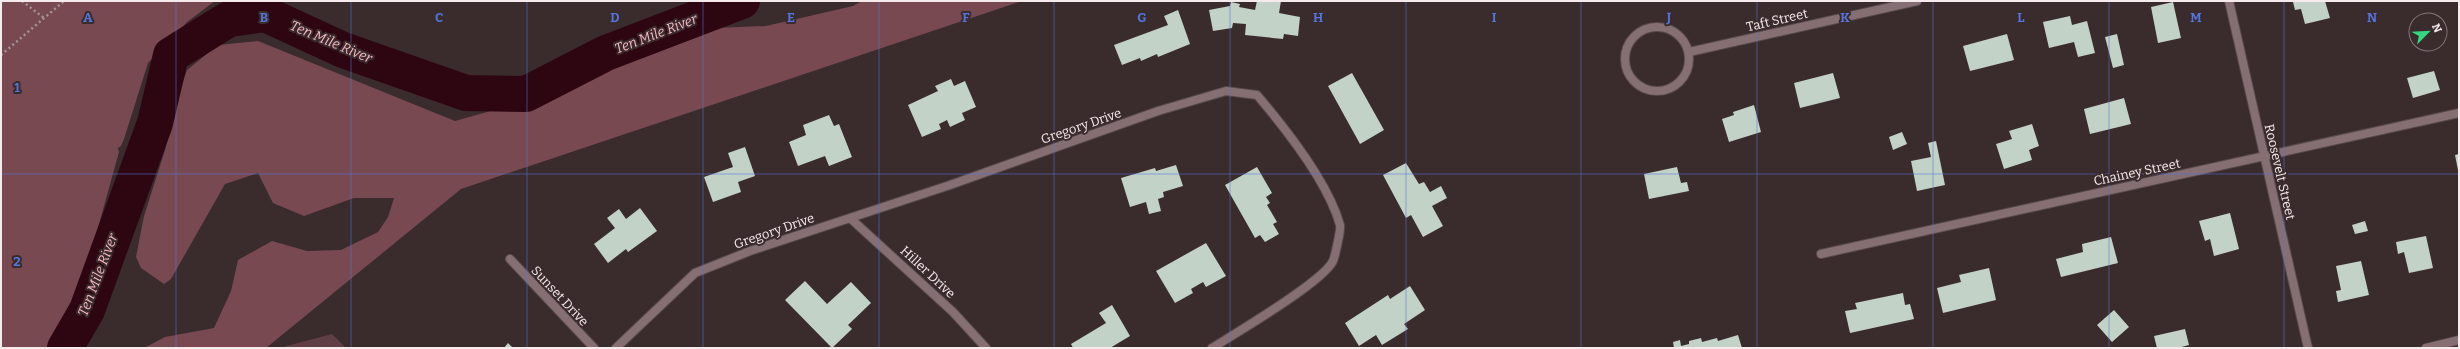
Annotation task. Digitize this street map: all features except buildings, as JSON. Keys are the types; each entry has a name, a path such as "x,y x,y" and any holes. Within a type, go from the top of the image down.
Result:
{"street":[{"name":"Taft Street","path":"1689,52 1917,1"},
{"name":"Roosevelt Street","path":"2229,1 2308,348"},
{"path":"1651,27 1671,30 1685,43 1689,52 1689,63 1681,81 1664,91 1652,91 1642,87 1633,80 1627,71 1625,60 1627,48 1632,39 1640,31 1651,27"},
{"name":"Gregory Drive","path":"616,348 695,273 750,251 1158,112 1226,91 1257,94 1285,128 1325,190 1340,227 1333,262 1307,287 1212,348"},
{"name":"Chainey Street","path":"1821,254 2459,113"},
{"name":"Hiller Drive","path":"850,218 954,312 986,348"},
{"name":"Sunset Drive","path":"510,259 594,348"},
{"path":"2426,348 2459,340"}],"path":[{"path":"22,1 44,18"},
{"path":"1,56 64,1"}],"shaded area":[{"path":"1,1 215,1 187,22 148,63 124,139 121,146 118,148 119,152 76,307 55,348 1,348"},
{"path":"862,1 1022,1 461,189 266,348 144,348 165,337 214,328 231,291 238,260 272,241 307,251 341,250 378,232 388,217 394,198 354,198 304,216 273,203 258,173 225,184 171,279 164,284 141,268 136,257 144,216 166,147 170,119 187,70 218,45 258,41 455,121 561,91 688,29 766,26 853,6"},
{"path":"332,334 346,348 279,348"}],"waterway":[{"name":"Ten Mile River","path":"65,348 87,310 155,123 171,55 229,19 265,14 343,50 466,93 526,94 606,53 742,1"}]}
